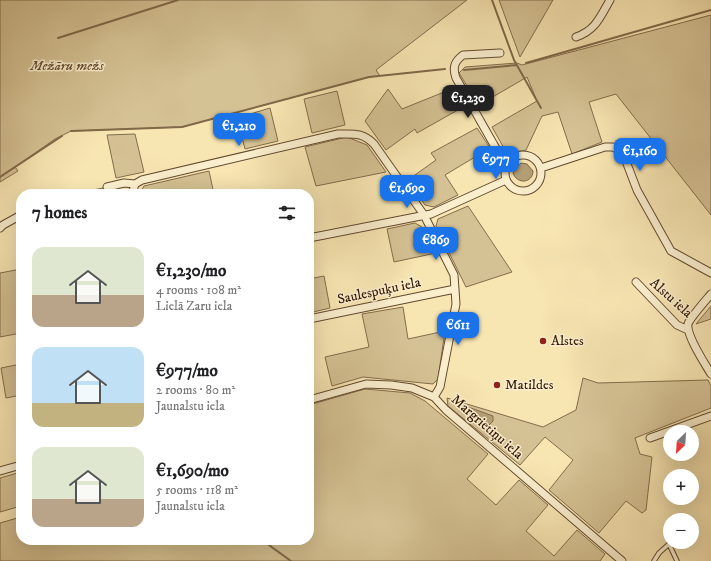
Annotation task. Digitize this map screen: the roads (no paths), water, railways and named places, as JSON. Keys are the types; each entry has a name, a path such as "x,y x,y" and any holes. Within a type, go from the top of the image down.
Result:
{"street":[{"path":"576,37 586,33 593,27 610,0"},
{"path":"500,53 463,55 455,63 453,71 502,159 507,163"},
{"path":"106,187 124,183 135,184 142,180 338,134 359,134 369,139 424,216 454,275 456,304 440,387 434,397"},
{"path":"541,168 605,147 613,147 619,150 624,156 637,190 671,251 711,273"},
{"path":"522,154 530,156 537,161 541,168 542,178 537,186 529,191 520,191 511,187 506,180 505,172 507,163 514,157 522,154"},
{"path":"314,237 431,214 506,180"},
{"path":"134,189 135,184"},
{"path":"0,228 2,225 16,219"},
{"name":"Alstu iela","path":"636,282 677,324 688,330 691,339 711,374"},
{"name":"Saulespuķu iela","path":"314,318 455,289"},
{"path":"688,330 688,323 711,294"},
{"name":"Margrietiņu iela","path":"314,399 366,384 412,388 434,397 446,410 622,561"},
{"path":"650,438 711,416"},
{"path":"0,471 16,466"}],"lane":[{"path":"654,561 659,553 669,544 677,561"}],"waterway":[{"path":"58,38 178,0"},
{"path":"492,0 514,60 541,108"},
{"path":"526,63 711,10"},
{"path":"464,70 517,65"},
{"path":"71,131 182,127 369,77 445,69"},
{"path":"0,177 62,136"},
{"path":"269,545 291,561"}],"place":[{"name":"Alstes","path":"543,341"},
{"name":"Matildes","path":"497,385"}],"park label":[{"name":"Mežāru mežs","path":"67,66"}]}
